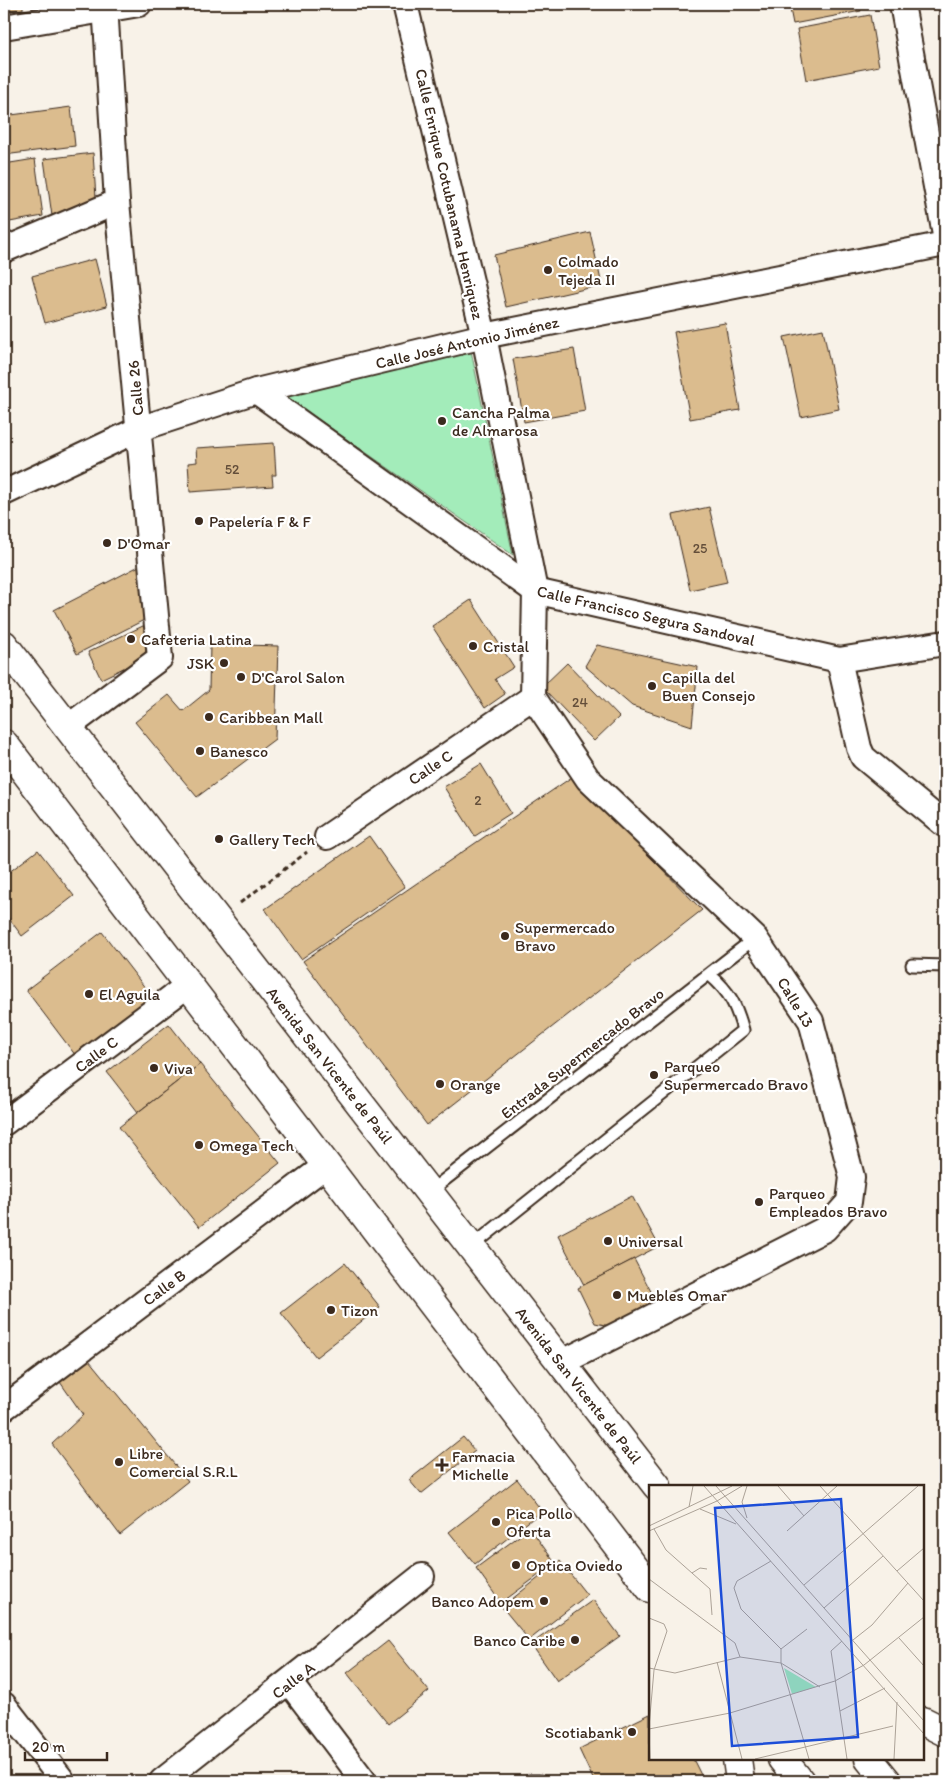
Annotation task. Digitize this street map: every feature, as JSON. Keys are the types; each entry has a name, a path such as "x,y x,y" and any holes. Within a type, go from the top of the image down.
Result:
{"main road":[{"name":"Avenida San Vicente de Paúl","path":"4,645 656,1485"},
{"path":"4,744 325,1166 649,1587"},
{"path":"924,1722 945,1732"},
{"path":"737,1760 740,1781"},
{"path":"783,1760 800,1781"},
{"path":"870,1760 887,1781"}],"street":[{"path":"4,27 105,6 139,4"},
{"name":"Calle Enrique Cotubanama Henriquez","path":"405,4 484,336 535,591"},
{"path":"902,4 945,235"},
{"name":"Calle 26","path":"68,728 160,658 117,202 105,6"},
{"path":"4,250 117,202"},
{"name":"Calle José Antonio Jiménez","path":"4,493 139,429 256,391 484,336 945,244"},
{"name":"Calle Francisco Segura Sandoval","path":"256,391 535,591 839,660 945,643"},
{"path":"533,697 535,591"},
{"path":"839,660 859,748 863,757 945,825"},
{"name":"Calle C","path":"327,837 533,697"},
{"name":"Calle 13","path":"533,697 588,779 755,938 811,1021 852,1177 849,1202 825,1229 561,1363"},
{"name":"Calle C","path":"4,1123 188,985"},
{"name":"Calle B","path":"4,1408 325,1166"},
{"name":"Calle A","path":"162,1781 422,1576"},
{"path":"289,1682 364,1781"},
{"path":"4,1705 63,1781"}],"lane":[{"name":"Entrada Supermercado Bravo","path":"428,1192 710,975 755,938"},
{"path":"912,965 945,966"},
{"path":"471,1247 743,1030 738,1011 727,989 710,975"},
{"path":"530,1781 539,1781"}],"path":[{"path":"217,920 327,837"}],"green space":[{"path":"471,351 513,555 285,396"}],"building":[{"path":"4,4 23,4 23,9 4,12"},
{"path":"789,4 859,4 861,11 793,24"},
{"path":"870,15 879,66 806,80 797,29"},
{"path":"71,107 75,146 4,155 4,116"},
{"path":"93,153 96,198 52,216 44,159"},
{"path":"35,159 43,216 4,223 4,164"},
{"name":"Colmado Tejeda II","path":"590,232 602,285 506,307 494,255"},
{"path":"95,259 107,306 45,323 32,276"},
{"path":"725,323 740,410 690,419 674,332"},
{"path":"823,329 839,409 801,417 784,337"},
{"path":"574,349 585,411 524,422 513,359"},
{"path":"274,443 276,475 272,475 273,486 190,492 188,463 197,462 196,448"},
{"path":"709,507 727,582 690,590 673,515"},
{"path":"139,566 144,620 77,654 54,610"},
{"name":"Cristal","path":"471,600 514,667 495,679 505,694 485,708 432,626"},
{"name":"Cafeteria Latina","path":"145,625 146,657 101,679 88,652"},
{"name":"Caribbean Mall","path":"210,644 278,646 275,739 197,797 135,722 169,695 183,711 209,690"},
{"name":"Capilla del Buen Consejo","path":"597,645 698,667 692,726 632,706 585,666"},
{"path":"567,663 619,717 594,741 542,687"},
{"path":"481,764 511,813 475,836 444,787"},
{"name":"Supermercado Bravo","path":"572,777 702,910 427,1125 303,961"},
{"path":"369,836 405,887 301,959 265,909"},
{"path":"38,850 74,896 22,936 4,912 4,876"},
{"name":"El Aguila","path":"102,932 153,998 76,1056 26,990"},
{"name":"Viva","path":"169,1024 200,1064 138,1112 107,1072"},
{"name":"Omega Tech","path":"200,1064 280,1163 199,1227 119,1127"},
{"name":"Universal","path":"632,1196 659,1246 584,1285 558,1235"},
{"name":"Muebles Omar","path":"634,1259 656,1301 610,1326 595,1323 578,1288"},
{"name":"Tizon","path":"345,1263 380,1307 316,1357 281,1313"},
{"name":"Libre Comercial S.R.L","path":"89,1360 188,1481 120,1535 52,1444 83,1415 60,1382"},
{"name":"Farmacia Michelle","path":"463,1437 475,1451 421,1494 409,1480"},
{"name":"Pica Pollo Oferta","path":"517,1479 542,1511 475,1564 449,1532"},
{"name":"Optica Oviedo","path":"530,1528 555,1563 501,1603 476,1568"},
{"name":"Banco Adopem","path":"560,1561 587,1595 529,1640 502,1607"},
{"name":"Banco Caribe","path":"593,1600 620,1636 557,1681 531,1644"},
{"path":"388,1641 429,1691 388,1724 347,1673"},
{"name":"Scotiabank","path":"649,1714 649,1760 694,1760 704,1781 594,1781 579,1749"}],"place":[{"name":"Colmado Tejeda II","path":"548,270"},
{"name":"Cancha Palma de Almarosa","path":"442,421"},
{"name":"Papelería F & F","path":"199,521"},
{"name":"D'Omar","path":"107,543"},
{"name":"Cafeteria Latina","path":"131,639"},
{"name":"Cristal","path":"473,646"},
{"name":"JSK","path":"224,663"},
{"name":"D'Carol Salon","path":"241,677"},
{"name":"Capilla del Buen Consejo","path":"652,686"},
{"name":"Caribbean Mall","path":"209,717"},
{"name":"Banesco","path":"200,751"},
{"name":"Gallery Tech","path":"219,839"},
{"name":"Supermercado Bravo","path":"505,936"},
{"name":"El Aguila","path":"89,994"},
{"name":"Viva","path":"154,1068"},
{"name":"Parqueo Supermercado Bravo","path":"654,1075"},
{"name":"Orange","path":"440,1084"},
{"name":"Omega Tech","path":"199,1145"},
{"name":"Parqueo Empleados Bravo","path":"759,1202"},
{"name":"Universal","path":"608,1241"},
{"name":"Muebles Omar","path":"617,1295"},
{"name":"Tizon","path":"331,1310"},
{"name":"Libre Comercial S.R.L","path":"119,1462"},
{"name":"Farmacia Michelle","path":"442,1465"},
{"name":"Pica Pollo Oferta","path":"496,1522"},
{"name":"Optica Oviedo","path":"516,1565"},
{"name":"Banco Adopem","path":"544,1601"},
{"name":"Banco Caribe","path":"575,1640"},
{"name":"Scotiabank","path":"632,1732"}]}
